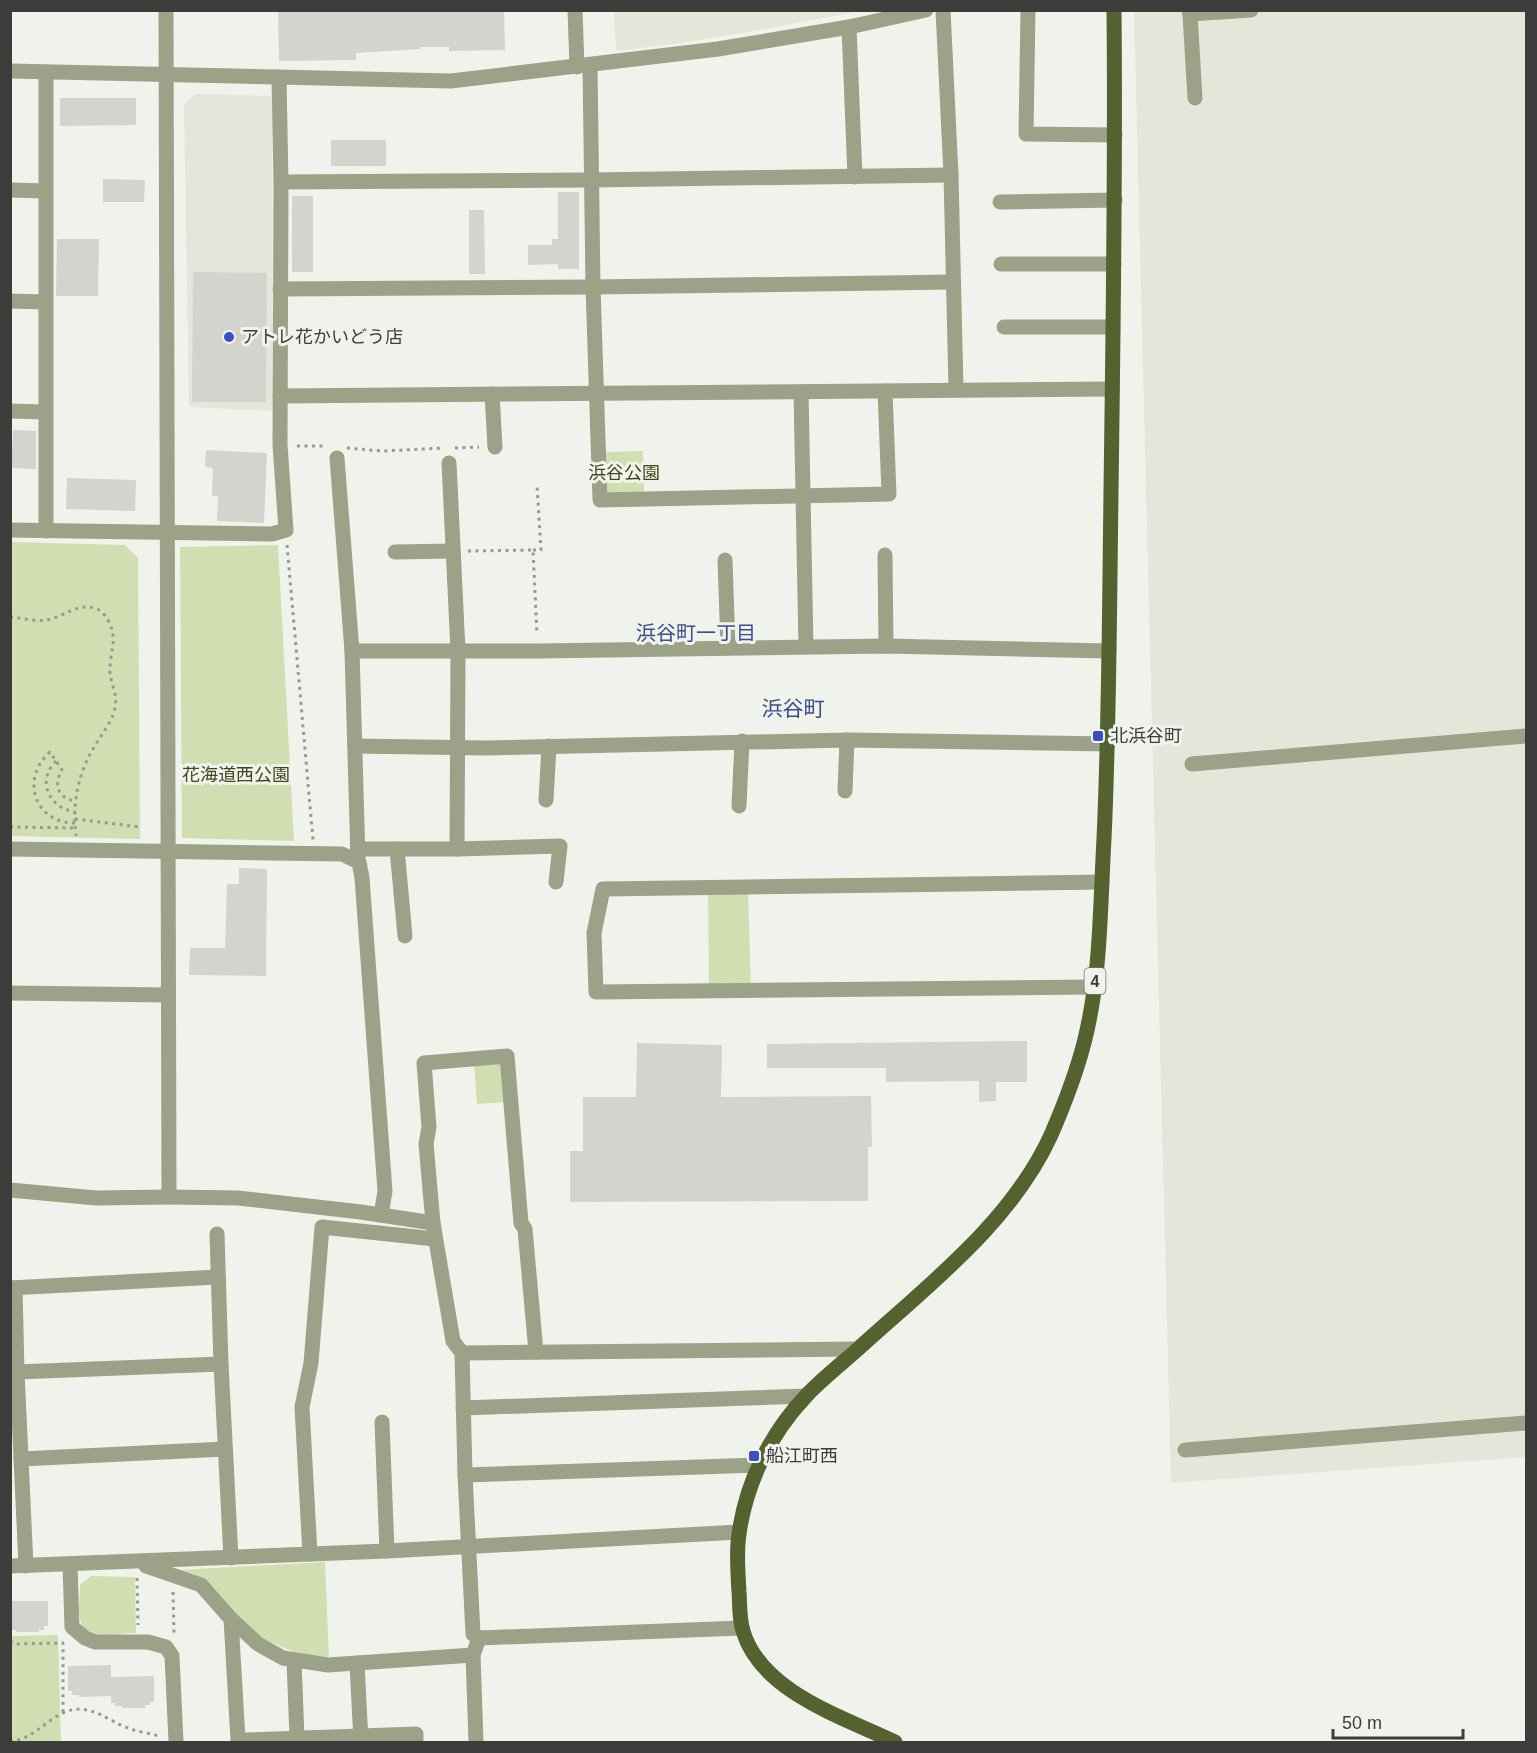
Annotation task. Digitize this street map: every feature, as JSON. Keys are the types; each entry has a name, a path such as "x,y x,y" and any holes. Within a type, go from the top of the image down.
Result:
{"main road":[{"name":"4","path":"895,1743 799,1696 770,1675 751,1650 741,1628 737,1557 739,1532 748,1489 758,1465 780,1430 806,1396 986,1232 1020,1188 1048,1141 1068,1094 1085,1041 1095,987 1108,744 1115,200 1114,10"}],"street":[{"path":"166,10 169,1197"},
{"path":"575,10 583,66 591,180 600,500 889,494 885,391"},
{"path":"10,71 451,81 718,49 849,27 926,10"},
{"path":"943,10 951,175 956,389"},
{"path":"1028,10 1026,134 1115,135"},
{"path":"1195,98 1190,12 1251,10"},
{"path":"849,27 855,177"},
{"path":"46,72 44,412 46,531"},
{"path":"10,530 272,534 285,530 280,445 279,77"},
{"path":"281,182 951,175"},
{"path":"10,190 45,192"},
{"path":"1000,202 1115,200"},
{"path":"1001,264 1114,264"},
{"path":"280,289 953,282"},
{"path":"10,301 45,302"},
{"path":"1004,327 1113,327"},
{"path":"280,396 1112,389"},
{"path":"801,392 806,647"},
{"path":"492,394 495,447"},
{"path":"10,411 44,412"},
{"path":"337,458 352,651 358,855 362,878 385,1191 381,1215"},
{"path":"449,463 458,651 457,849"},
{"path":"395,552 452,551"},
{"path":"885,555 886,646"},
{"path":"724,560 728,648"},
{"path":"352,651 886,646 1109,651"},
{"path":"1192,764 1527,736"},
{"path":"355,746 549,746 847,740 1108,744"},
{"path":"845,791 847,740"},
{"path":"739,806 742,741"},
{"path":"546,800 549,746"},
{"path":"10,849 358,855 398,849 560,846 555,882"},
{"path":"398,849 405,936"},
{"path":"1095,987 596,992 594,933 603,889 1102,882"},
{"path":"10,993 168,995"},
{"path":"536,1352 525,1229 521,1223 507,1056 424,1063 429,1127 426,1144 434,1231 453,1341 462,1353 473,1634 479,1638 741,1628"},
{"path":"10,1190 96,1198 238,1198 381,1215 434,1231"},
{"path":"310,1554 302,1407 311,1363 322,1227 434,1231"},
{"path":"217,1234 231,1558"},
{"path":"218,1277 13,1288 18,1566 137,1563 739,1532"},
{"path":"462,1353 858,1349"},
{"path":"15,1377 221,1364"},
{"path":"463,1408 806,1396"},
{"path":"382,1422 387,1551"},
{"path":"1185,1450 1527,1423"},
{"path":"18,1468 225,1449"},
{"path":"465,1475 758,1465"},
{"path":"137,1563 201,1585 231,1619 258,1644 283,1658 328,1665 473,1655"},
{"path":"70,1565 72,1627 85,1638 95,1642 148,1642 166,1647 172,1656 171,1740"},
{"path":"231,1619 238,1740 361,1739 416,1734 416,1743"},
{"path":"476,1743 473,1655 479,1638"},
{"path":"294,1660 297,1738"},
{"path":"357,1663 361,1739"}],"path":[{"path":"280,445 382,451 495,447"},
{"path":"452,551 541,550 537,485"},
{"path":"285,530 314,854"},
{"path":"533,550 538,651"},
{"path":"10,617 45,620 81,607 96,608 106,616 113,630 115,642 110,672 116,693 115,708 108,726 81,771 75,801 76,837"},
{"path":"75,801 67,800 59,793 57,786 62,770 50,752 41,759 34,779 34,792 42,809 51,817 64,823 75,821 140,827"},
{"path":"56,760 47,778 48,795 62,810 75,812"},
{"path":"10,827 75,828"},
{"path":"137,1563 139,1642"},
{"path":"166,1647 174,1639 173,1575"},
{"path":"10,1641 16,1644 63,1643 63,1713"},
{"path":"10,1742 29,1737 63,1713 84,1710 101,1713 129,1728 171,1740"}],"shaded area":[{"path":"614,10 860,11 675,44 616,51"},
{"path":"1134,11 1526,11 1526,1457 1171,1483"},
{"path":"195,94 272,96 273,411 189,407 184,105"}],"green space":[{"name":"浜谷公園","path":"643,451 644,495 605,496 604,452"},
{"path":"11,542 125,545 138,558 140,839 11,836"},
{"name":"花海道西公園","path":"278,545 294,841 182,838 180,547"},
{"path":"748,887 751,991 709,992 708,888"},
{"path":"502,1060 506,1102 477,1104 474,1063"},
{"path":"325,1562 329,1657 299,1654 265,1640 177,1570"},
{"path":"91,1576 135,1577 136,1633 95,1634 83,1626 79,1611 80,1585"},
{"path":"58,1635 61,1742 11,1742 11,1636"}],"building":[{"path":"278,10 504,10 505,50 449,51 449,47 420,47 420,49 356,53 356,60 279,61"},
{"path":"60,98 136,98 136,125 60,126"},
{"path":"331,140 386,140 386,166 331,166"},
{"path":"103,179 145,180 144,202 103,202"},
{"path":"558,192 579,192 579,269 558,269 558,264 528,265 528,245 552,245 552,239 558,239"},
{"path":"292,196 313,196 313,272 292,272"},
{"path":"469,210 484,210 485,274 469,274"},
{"path":"57,239 99,239 98,296 56,296"},
{"name":"アトレ花かいどう店","path":"193,272 267,273 266,402 192,402"},
{"path":"13,430 36,431 36,469 11,468"},
{"path":"206,450 267,453 264,523 217,521 218,496 212,496 213,468 205,467"},
{"path":"67,478 136,480 135,511 66,509"},
{"path":"239,868 267,869 266,976 189,975 190,948 225,948 227,884 239,884"},
{"path":"1027,1041 1027,1082 996,1082 996,1101 979,1102 979,1081 886,1082 886,1068 767,1068 767,1044"},
{"path":"637,1043 722,1045 721,1097 871,1096 872,1147 868,1147 868,1201 570,1202 570,1151 583,1151 583,1097 636,1097"},
{"path":"10,1601 48,1601 48,1626 44,1626 44,1630 39,1630 39,1632 10,1630"},
{"path":"111,1665 111,1677 154,1676 154,1702 145,1705 145,1708 122,1708 122,1706 115,1706 115,1703 111,1703 111,1696 79,1697 79,1695 72,1695 72,1691 68,1691 68,1666"}],"place":[{"name":"アトレ花かいどう店","path":"229,337"},
{"name":"北浜谷町","path":"1098,736"},
{"name":"船江町西","path":"754,1456"}],"district":[{"name":"浜谷町一丁目","path":"696,633"},
{"name":"浜谷町","path":"793,709"}]}
